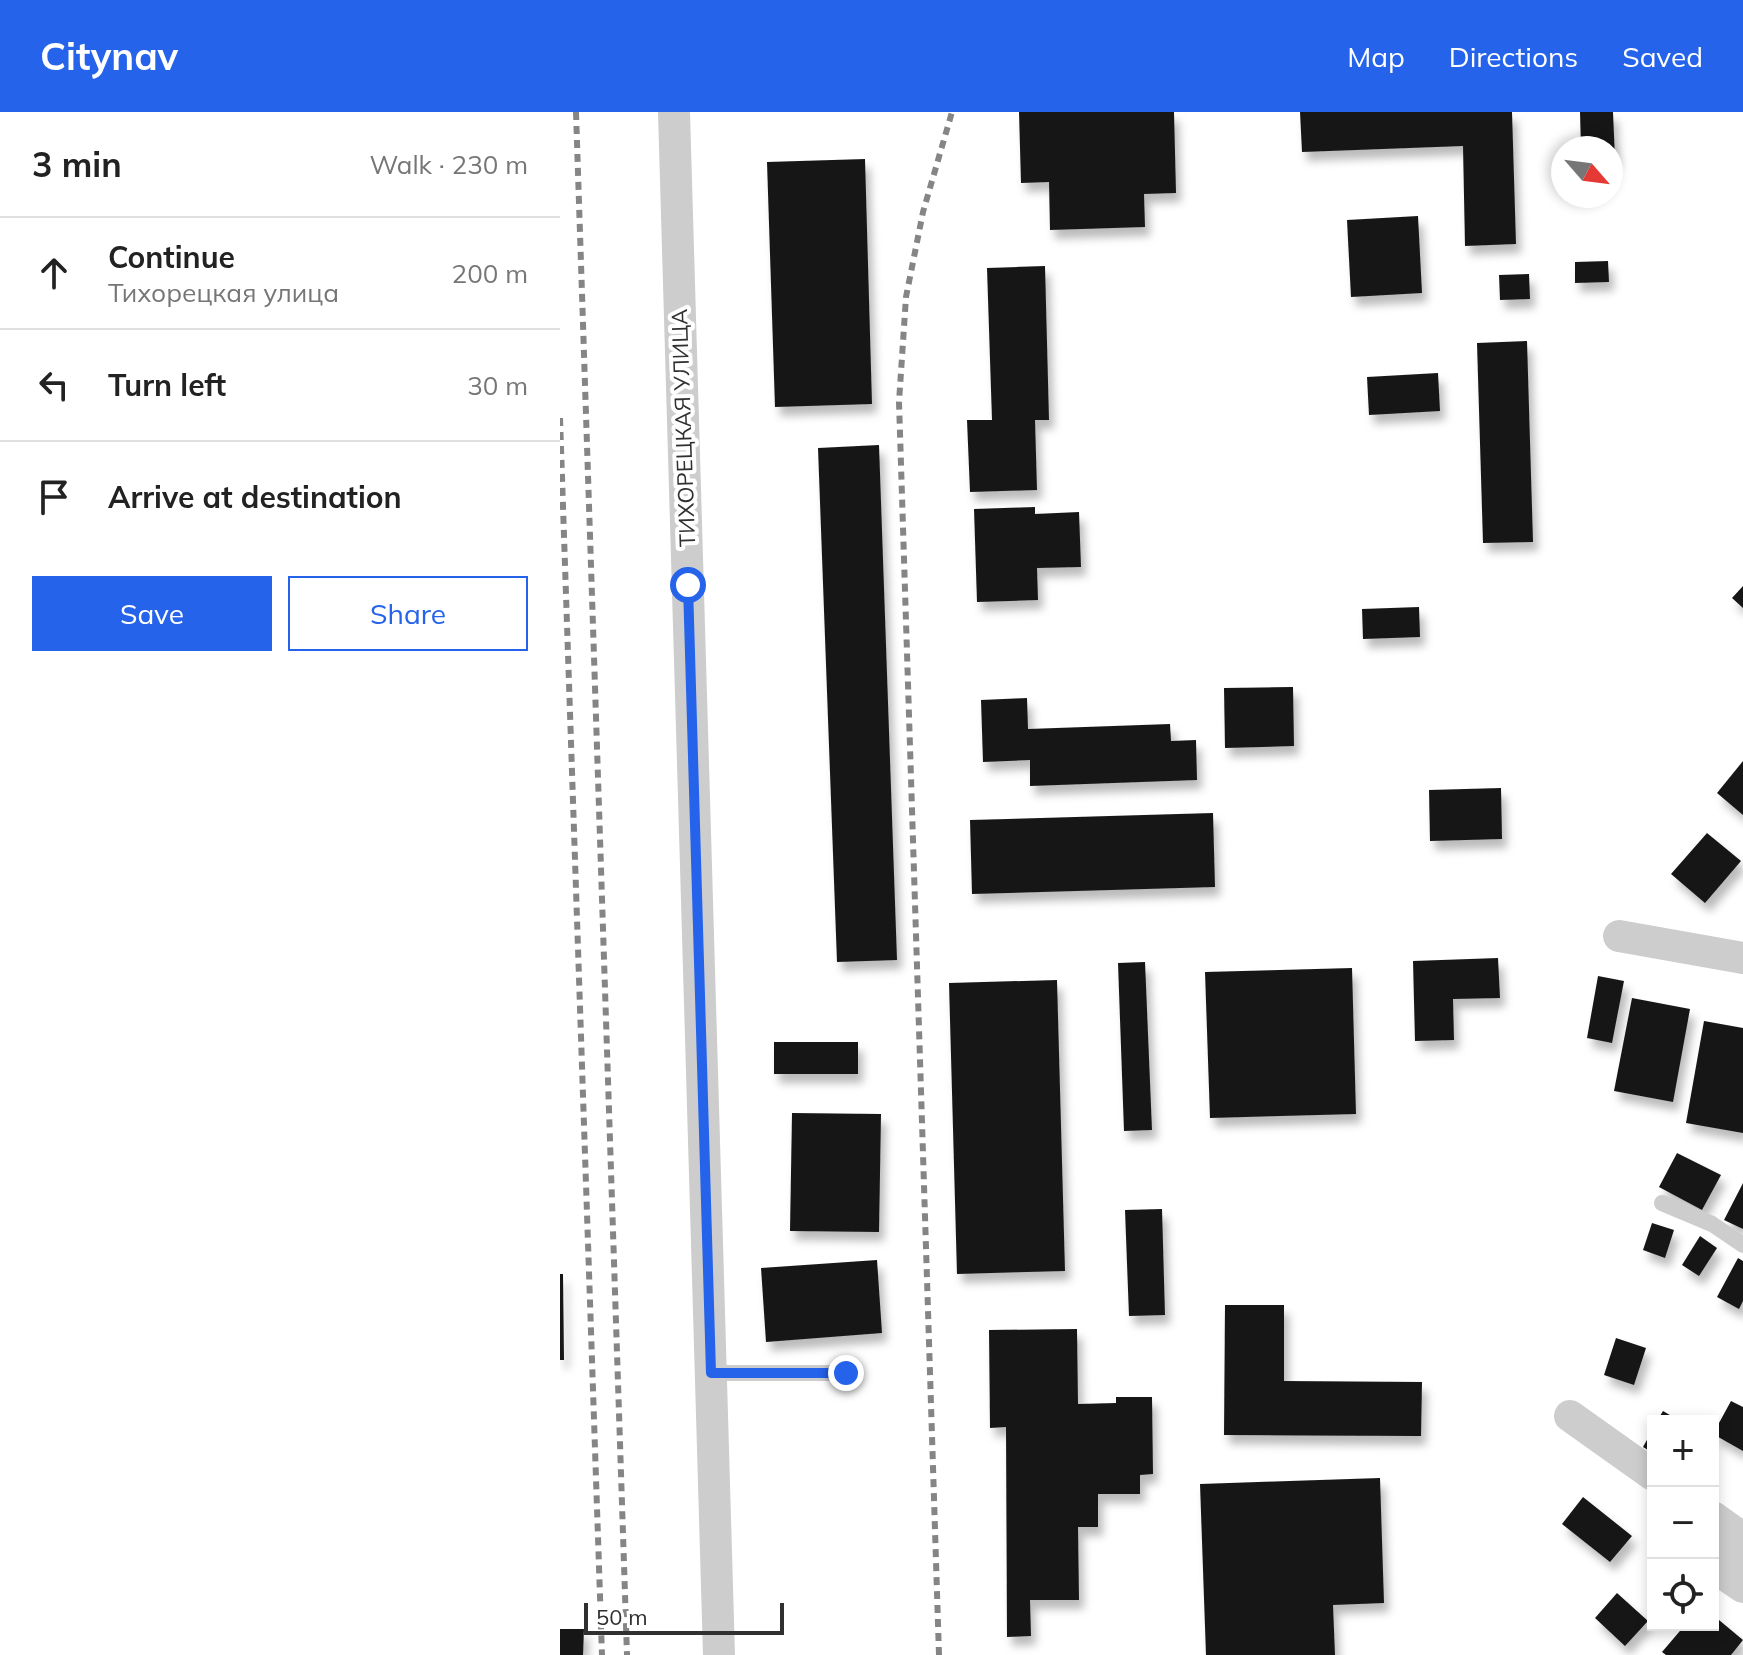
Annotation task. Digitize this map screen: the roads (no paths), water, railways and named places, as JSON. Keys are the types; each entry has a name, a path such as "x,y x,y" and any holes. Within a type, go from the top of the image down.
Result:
{"street":[{"name":"ТИХОРЕЦКАЯ УЛИЦА","path":"674,112 719,1655"},
{"path":"1619,936 1743,958"},
{"path":"1570,1416 1647,1471"},
{"path":"1731,1525 1724,1574 1743,1587"}],"lane":[{"path":"1662,1203 1712,1224 1743,1245"},
{"path":"711,1373 846,1373"}],"railway":[{"path":"576,112 627,1655"},
{"path":"939,1655 899,402 906,297 923,212 952,112"},
{"path":"560,418 602,1655"}]}
